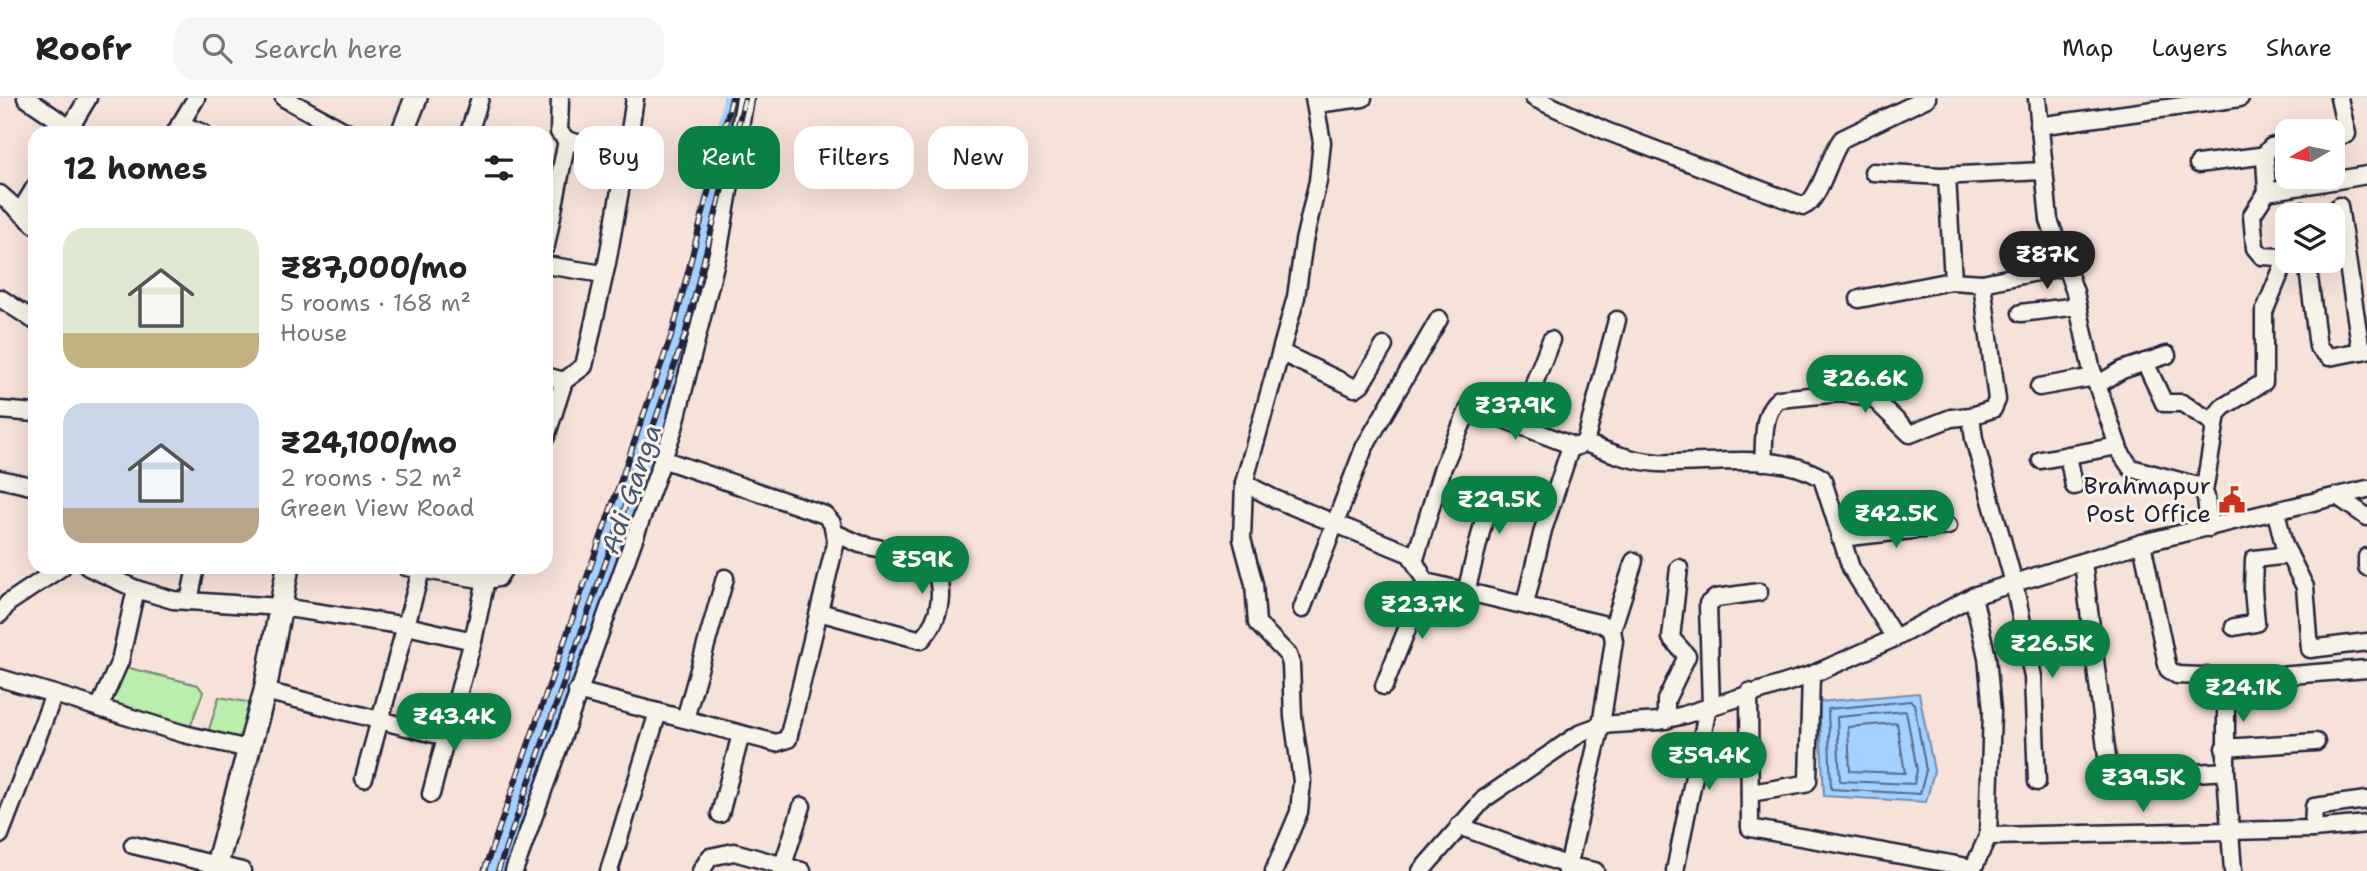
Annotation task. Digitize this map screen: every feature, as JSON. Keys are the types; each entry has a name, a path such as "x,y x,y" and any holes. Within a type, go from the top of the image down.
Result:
{"main road":[{"path":"405,126 416,98"},
{"path":"216,867 265,691 287,574"}],"street":[{"path":"26,98 64,126"},
{"path":"71,126 88,98"},
{"path":"179,126 196,98"},
{"path":"284,98 317,125"},
{"path":"471,126 480,98"},
{"path":"560,98 557,118 559,132 567,140 574,142"},
{"path":"630,126 635,98"},
{"path":"514,871 679,405 719,249 745,98"},
{"path":"1275,871 1299,812 1301,781 1293,717 1291,664 1288,655 1256,623 1254,584 1242,539 1244,483 1296,297 1304,241 1322,160 1315,101 1363,98"},
{"path":"1534,98 1606,131 1804,206 1814,198 1833,149 1842,139 1927,98"},
{"path":"2037,98 2049,220 2067,266 2096,381 2118,446 2132,468 2198,486 2204,492"},
{"path":"2038,126 2240,98"},
{"path":"2339,98 2344,119"},
{"path":"553,211 567,140"},
{"path":"2198,164 2263,156 2275,146"},
{"path":"2209,528 2204,492 2214,423 2223,407 2259,387 2266,375 2264,312 2284,264 2280,257 2262,256 2255,248 2252,215 2267,192 2268,169 2263,156"},
{"path":"1873,172 1947,176 2043,171"},
{"path":"2267,192 2367,175"},
{"path":"1947,176 1953,281"},
{"path":"553,415 564,381 584,366 619,189"},
{"path":"0,194 28,219"},
{"path":"20,212 28,199"},
{"path":"2309,273 2318,347 2329,357 2364,350 2345,241"},
{"path":"553,266 603,274"},
{"path":"1858,299 1953,281 1982,283 2067,266"},
{"path":"1763,462 1768,414 1771,405 1779,399 1840,394 1872,397 1910,434 1951,418 1971,416 1993,409 1997,400 1982,283"},
{"path":"0,298 28,316"},
{"path":"2021,313 2078,306"},
{"path":"1302,609 1364,448 1439,319"},
{"path":"1525,604 1549,511 1579,444 1618,320"},
{"path":"1524,426 1535,381 1551,340"},
{"path":"1282,353 1355,388 1361,384 1384,346"},
{"path":"2039,387 2096,381 2167,355"},
{"path":"2145,362 2164,403 2182,403 2214,423"},
{"path":"553,378 564,381"},
{"path":"1415,559 1443,467 1470,406 1627,459 1656,463 1763,462 1809,470 1822,478 1851,568 1895,638"},
{"path":"0,410 28,412"},
{"path":"1971,416 1974,439 2014,583 2033,677 2037,782"},
{"path":"2041,460 2118,446"},
{"path":"2067,455 2074,486"},
{"path":"662,458 825,515 837,534 860,544 929,560 936,570 942,592 928,633 921,640 819,612"},
{"path":"0,479 28,485"},
{"path":"1244,483 1410,554 1415,559 1426,582 1384,686"},
{"path":"1421,871 1484,799 1582,732 1601,725 1665,720 1749,692 1811,676 1895,638 1973,596 2142,542 2367,489"},
{"path":"1466,592 1491,492 1549,511"},
{"path":"2337,496 2367,517"},
{"path":"2276,512 2288,555 2305,587 2310,649 2367,642"},
{"path":"1840,538 1948,526"},
{"path":"577,691 776,743 788,739 837,534"},
{"path":"2142,542 2168,668 2177,675 2191,678 2226,678 2367,669"},
{"path":"2234,627 2256,624 2253,589 2255,559 2288,555"},
{"path":"2367,557 2367,567"},
{"path":"1568,868 1601,725 1614,641 1612,630 1634,561"},
{"path":"2083,562 2109,773 2118,778 2225,771"},
{"path":"1665,720 1666,699 1687,656 1671,638 1679,568"},
{"path":"0,614 8,603 52,574"},
{"path":"107,574 136,589 173,600 281,607 407,626 473,641"},
{"path":"189,601 195,574"},
{"path":"364,778 407,626 415,574"},
{"path":"451,574 486,580 498,578 501,574"},
{"path":"685,719 725,578"},
{"path":"431,794 473,641 486,580"},
{"path":"1426,582 1525,604 1602,624 1612,630"},
{"path":"99,708 120,661 136,589"},
{"path":"1675,871 1709,706 1709,604 1716,598 1759,592"},
{"path":"1749,692 1750,828 1890,851 1973,869 1988,836 1992,711 1987,657 1973,596"},
{"path":"1749,793 1805,785 1808,781 1811,676"},
{"path":"0,677 184,734 248,749"},
{"path":"2226,678 2224,748 2233,871"},
{"path":"265,691 446,737"},
{"path":"0,835 54,694"},
{"path":"609,871 658,712"},
{"path":"720,814 741,734"},
{"path":"2224,748 2316,742"},
{"path":"2313,829 2314,807 2367,800"},
{"path":"782,867 802,806"},
{"path":"1988,836 2313,829 2367,824"},
{"path":"1459,826 1568,868 1595,871"},
{"path":"133,845 216,867 242,871"},
{"path":"701,871 706,860 727,852 802,871"}],"green space":[{"path":"121,666 198,685 203,692 188,733 106,706"},
{"path":"219,697 252,703 242,745 207,736"}],"water":[{"path":"1919,693 1934,771 1926,802 1824,796 1819,702"}],"waterway":[{"name":"Adi Ganga","path":"498,871 667,384 705,241 735,98"}],"railway":[{"path":"484,871 673,331 732,98"},
{"path":"498,871 685,335 745,98"}],"place":[{"name":"Brahmapur Post Office","path":"2232,500"}]}
